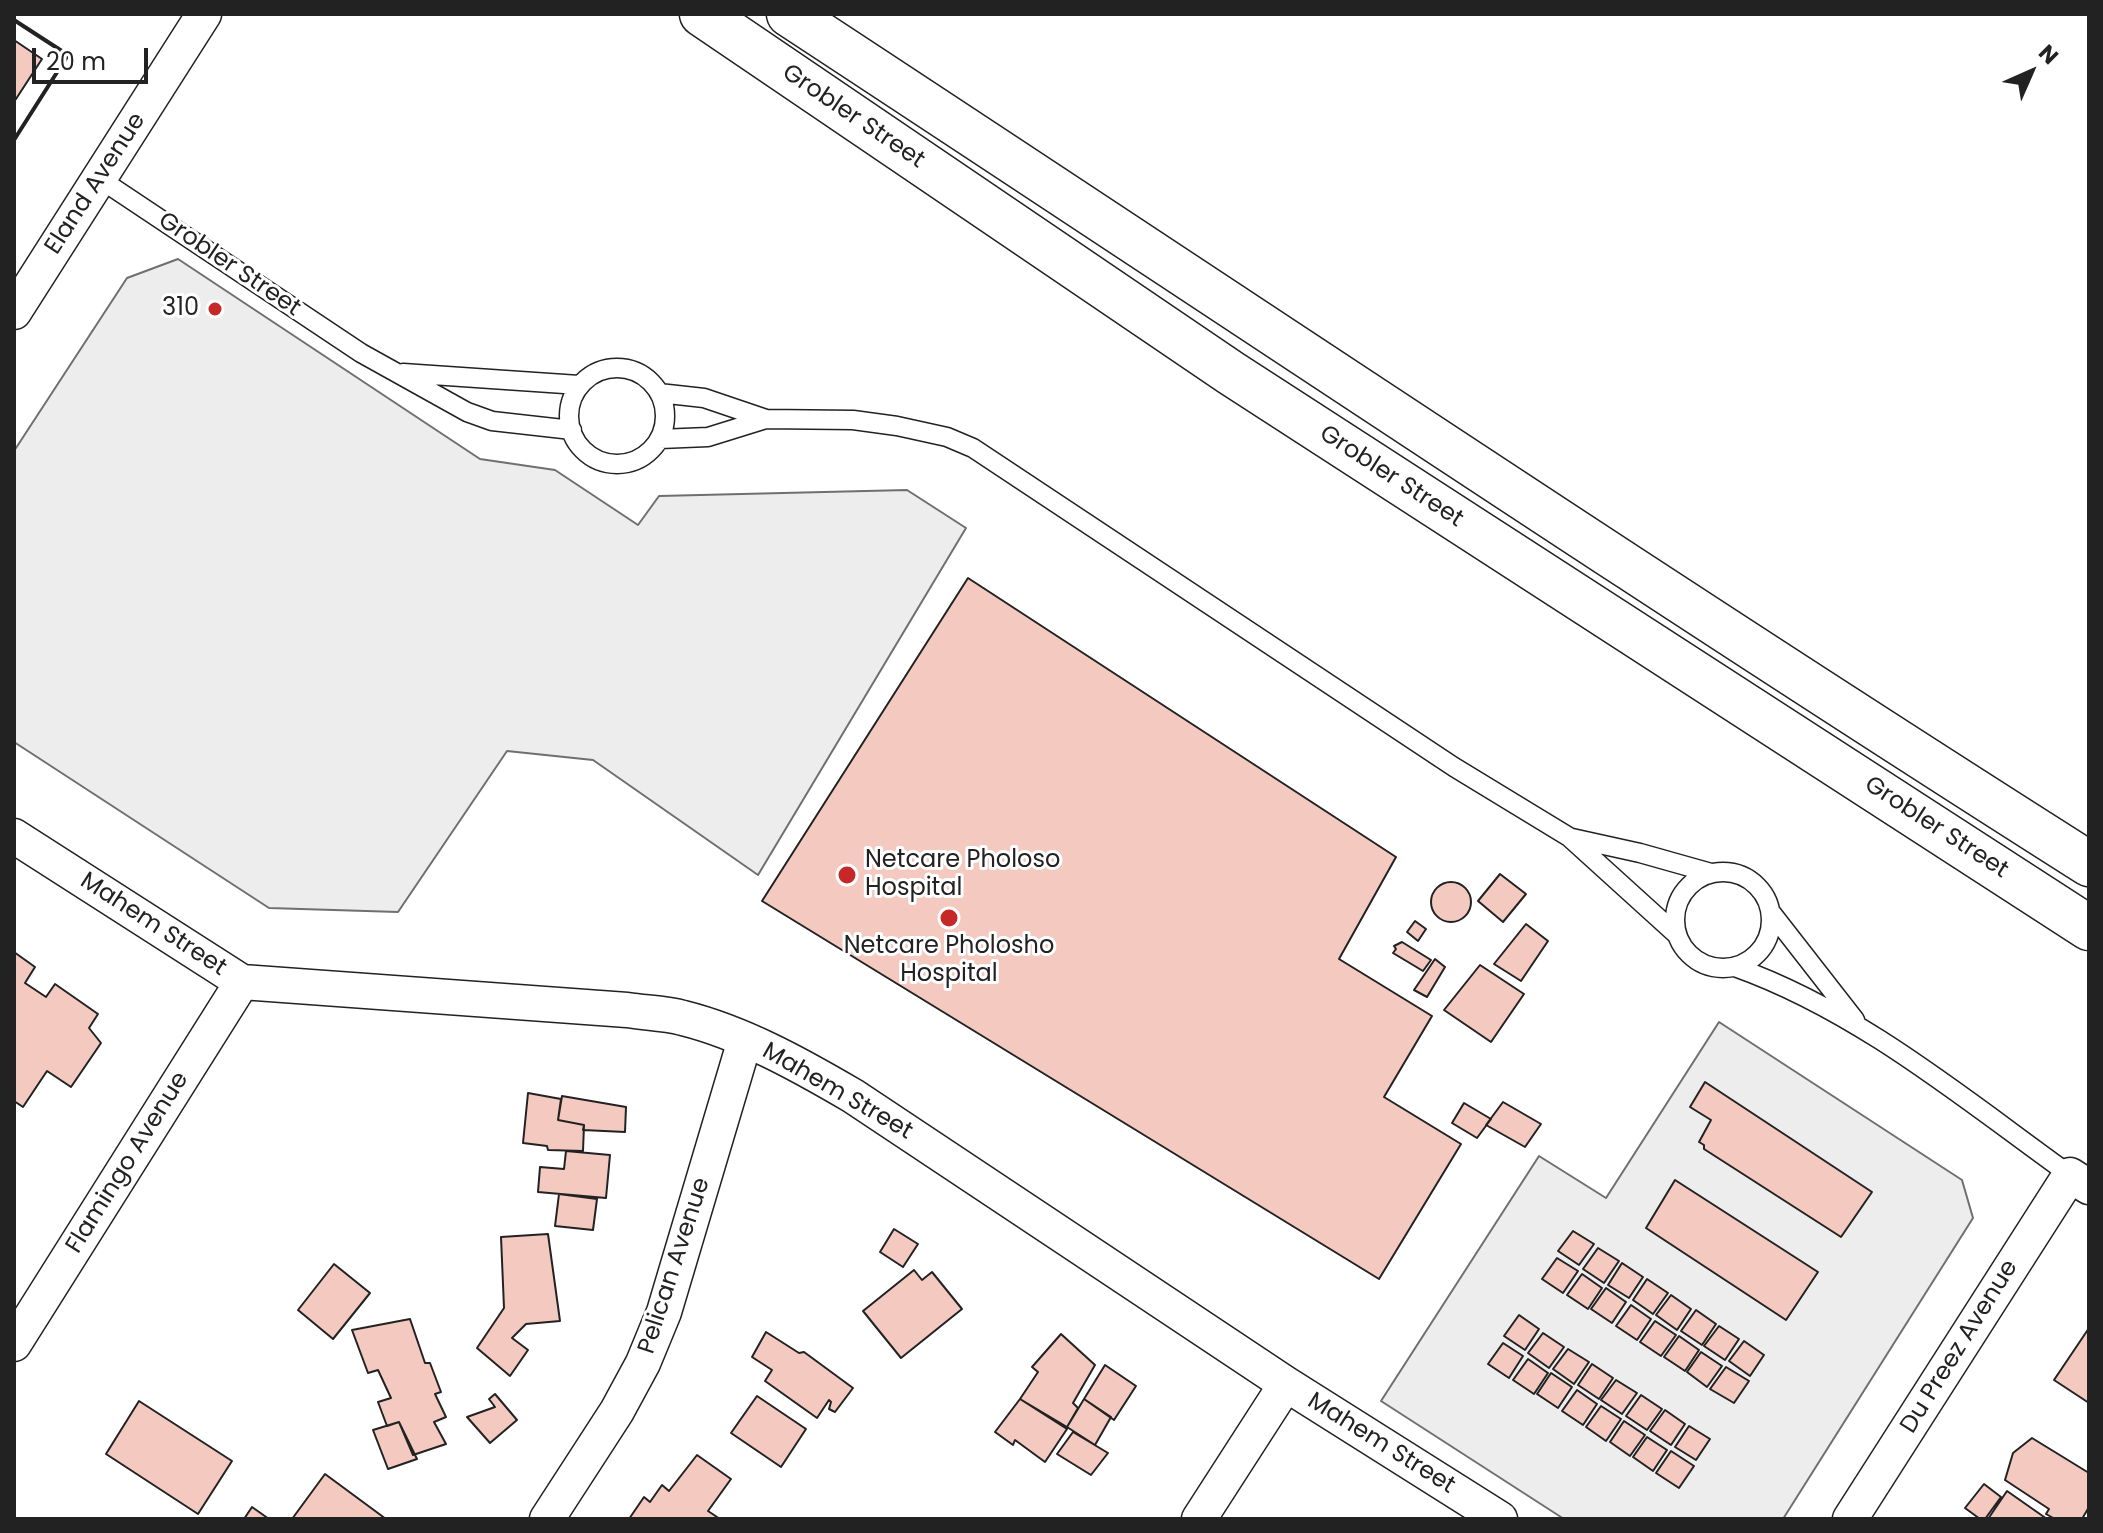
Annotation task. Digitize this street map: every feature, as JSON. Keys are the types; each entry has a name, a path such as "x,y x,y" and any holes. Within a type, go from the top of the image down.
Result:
{"main road":[{"name":"Grobler Street","path":"702,14 1231,373 2089,928"},
{"name":"Grobler Street","path":"789,14 1272,330 1491,478 2089,864"}],"street":[{"name":"Eland Avenue","path":"14,312 204,14"},
{"name":"Mahem Street","path":"14,836 242,982 627,1010 683,1018 745,1040 803,1067 853,1096 1286,1384 1500,1519"},
{"name":"Flamingo Avenue","path":"14,1344 242,982"},
{"name":"Pelican Avenue","path":"547,1519 617,1411 659,1325 745,1040"},
{"name":"Du Preez Avenue","path":"1850,1519 2080,1181"},
{"path":"1199,1519 1286,1384"}],"lane":[{"name":"Grobler Street","path":"100,179 361,353 467,412 492,421 572,430"},
{"name":"Grobler Street","path":"400,373 579,385 606,369 622,367 637,371 659,393"},
{"path":"579,385 569,414 572,430 578,444 590,455 605,462 621,464 636,460 660,439 665,424 659,393 704,398 766,419"},
{"path":"660,439 708,437 766,419 853,420 947,437 973,448 1454,767 1569,837 1676,934 1695,959 1709,966 1735,967 1770,979 1860,1026 2080,1181"},
{"path":"1569,837 1711,873"},
{"path":"1676,934 1678,903 1696,879 1711,873 1726,872 1742,876 1755,884 1765,897 1770,911 1860,1026"},
{"path":"1735,967 1751,959 1763,946 1770,929 1770,911"}],"shaded area":[{"path":"178,259 480,459 555,470 638,525 659,496 907,490 966,528 758,875 593,760 507,751 398,912 269,908 14,742 14,451 127,278"},
{"path":"1719,1022 1962,1180 1973,1218 1783,1519 1564,1519 1381,1401 1539,1156 1606,1198"}],"building":[{"path":"14,40 42,59 14,102"},
{"path":"968,578 1396,857 1339,959 1432,1016 1384,1097 1461,1144 1379,1279 762,901"},
{"path":"1500,874 1526,894 1503,922 1478,901"},
{"path":"1451,882 1465,888 1471,902 1465,916 1451,922 1437,916 1431,902 1437,888"},
{"path":"1415,921 1426,929 1418,941 1407,932"},
{"path":"1526,924 1548,941 1521,981 1494,964"},
{"path":"1402,942 1431,960 1423,971 1393,953 1396,949 1394,946"},
{"path":"14,952 35,967 25,983 46,997 55,984 98,1014 89,1028 101,1043 71,1087 47,1071 23,1107 14,1101"},
{"path":"1435,959 1445,967 1427,997 1414,990"},
{"path":"1480,965 1524,994 1491,1042 1444,1010"},
{"path":"1705,1082 1872,1192 1841,1237 1704,1149 1699,1142 1711,1120 1690,1107"},
{"path":"528,1093 561,1099 558,1120 584,1125 583,1151 548,1150 547,1146 523,1143"},
{"path":"562,1096 626,1107 625,1132 583,1130 584,1125 558,1120"},
{"path":"1503,1102 1541,1124 1525,1147 1486,1125"},
{"path":"1464,1103 1491,1119 1477,1138 1452,1123"},
{"path":"566,1151 610,1155 606,1198 538,1192 540,1167 564,1169"},
{"path":"1675,1180 1818,1272 1786,1320 1646,1228"},
{"path":"559,1194 597,1199 593,1230 555,1226"},
{"path":"894,1229 918,1244 903,1267 880,1252"},
{"path":"1573,1231 1594,1244 1579,1265 1558,1251"},
{"path":"548,1234 560,1321 526,1324 512,1338 528,1350 510,1376 477,1348 504,1308 501,1237"},
{"path":"1598,1248 1619,1261 1604,1283 1583,1269"},
{"path":"1557,1258 1578,1271 1563,1293 1542,1279"},
{"path":"1622,1263 1643,1277 1629,1298 1608,1285"},
{"path":"334,1264 370,1293 333,1339 298,1310"},
{"path":"914,1270 922,1280 932,1272 962,1309 901,1358 863,1311"},
{"path":"1582,1274 1602,1288 1588,1309 1567,1295"},
{"path":"1647,1279 1668,1293 1653,1314 1633,1300"},
{"path":"1606,1288 1626,1302 1612,1323 1591,1309"},
{"path":"1671,1295 1691,1309 1677,1330 1656,1315"},
{"path":"1631,1305 1651,1319 1637,1340 1616,1326"},
{"path":"1696,1310 1716,1324 1702,1345 1681,1331"},
{"path":"1519,1315 1539,1329 1525,1350 1504,1336"},
{"path":"410,1319 425,1363 430,1363 441,1392 435,1394 446,1417 434,1422 446,1444 413,1455 399,1422 387,1426 378,1402 391,1398 378,1370 368,1373 352,1330"},
{"path":"1655,1321 1676,1335 1661,1356 1640,1342"},
{"path":"1719,1326 1739,1339 1725,1360 1704,1346"},
{"path":"2089,1328 2089,1403 2054,1380"},
{"path":"766,1332 799,1353 804,1352 853,1388 835,1412 829,1409 829,1400 817,1418 765,1381 772,1370 752,1357"},
{"path":"1543,1333 1564,1347 1549,1368 1528,1353"},
{"path":"1061,1334 1095,1365 1073,1403 1078,1408 1067,1427 1020,1399 1038,1372 1032,1367"},
{"path":"1679,1336 1699,1350 1685,1371 1664,1357"},
{"path":"1744,1341 1764,1355 1750,1376 1729,1361"},
{"path":"1503,1343 1523,1356 1509,1378 1488,1364"},
{"path":"1568,1349 1589,1362 1574,1384 1553,1369"},
{"path":"1701,1352 1722,1366 1707,1387 1687,1372"},
{"path":"1528,1359 1548,1373 1534,1394 1513,1380"},
{"path":"1592,1364 1613,1378 1599,1399 1578,1385"},
{"path":"1105,1365 1136,1386 1114,1420 1084,1399"},
{"path":"1726,1367 1749,1381 1734,1403 1710,1389"},
{"path":"1551,1373 1572,1387 1558,1408 1537,1394"},
{"path":"1616,1380 1637,1393 1622,1414 1601,1400"},
{"path":"1577,1390 1597,1404 1583,1425 1562,1411"},
{"path":"495,1394 517,1420 490,1443 467,1417 495,1407 489,1399"},
{"path":"1641,1395 1662,1409 1647,1430 1626,1416"},
{"path":"757,1396 806,1429 781,1467 731,1433"},
{"path":"1020,1399 1067,1429 1045,1462 1015,1440 1013,1445 995,1432"},
{"path":"1084,1399 1111,1417 1095,1445 1067,1427"},
{"path":"139,1401 232,1461 198,1514 106,1454"},
{"path":"1601,1406 1621,1419 1606,1441 1586,1427"},
{"path":"1665,1410 1685,1424 1671,1445 1650,1431"},
{"path":"1624,1421 1645,1435 1630,1456 1610,1442"},
{"path":"399,1422 417,1459 388,1469 373,1430"},
{"path":"1689,1426 1710,1439 1696,1460 1675,1447"},
{"path":"1073,1432 1108,1453 1091,1475 1057,1454"},
{"path":"1647,1437 1667,1450 1653,1471 1633,1457"},
{"path":"2032,1438 2089,1473 2089,1507 2082,1519 2055,1519 2046,1514 2049,1509 2005,1480 2013,1453"},
{"path":"1671,1451 1694,1466 1679,1488 1656,1473"},
{"path":"697,1455 731,1479 708,1511 720,1519 629,1519 644,1497 650,1502 662,1485 669,1491"},
{"path":"325,1474 386,1519 292,1519"},
{"path":"1984,1484 2001,1497 1985,1519 1980,1519 1965,1508"},
{"path":"2007,1491 2047,1519 1988,1519"},
{"path":"252,1507 269,1519 244,1519"}],"wall":[{"path":"14,20 68,55 14,140"}],"place":[{"name":"310","path":"215,309"},
{"name":"Netcare Pholoso Hospital","path":"847,875"},
{"name":"Netcare Pholosho Hospital","path":"949,918"}]}
